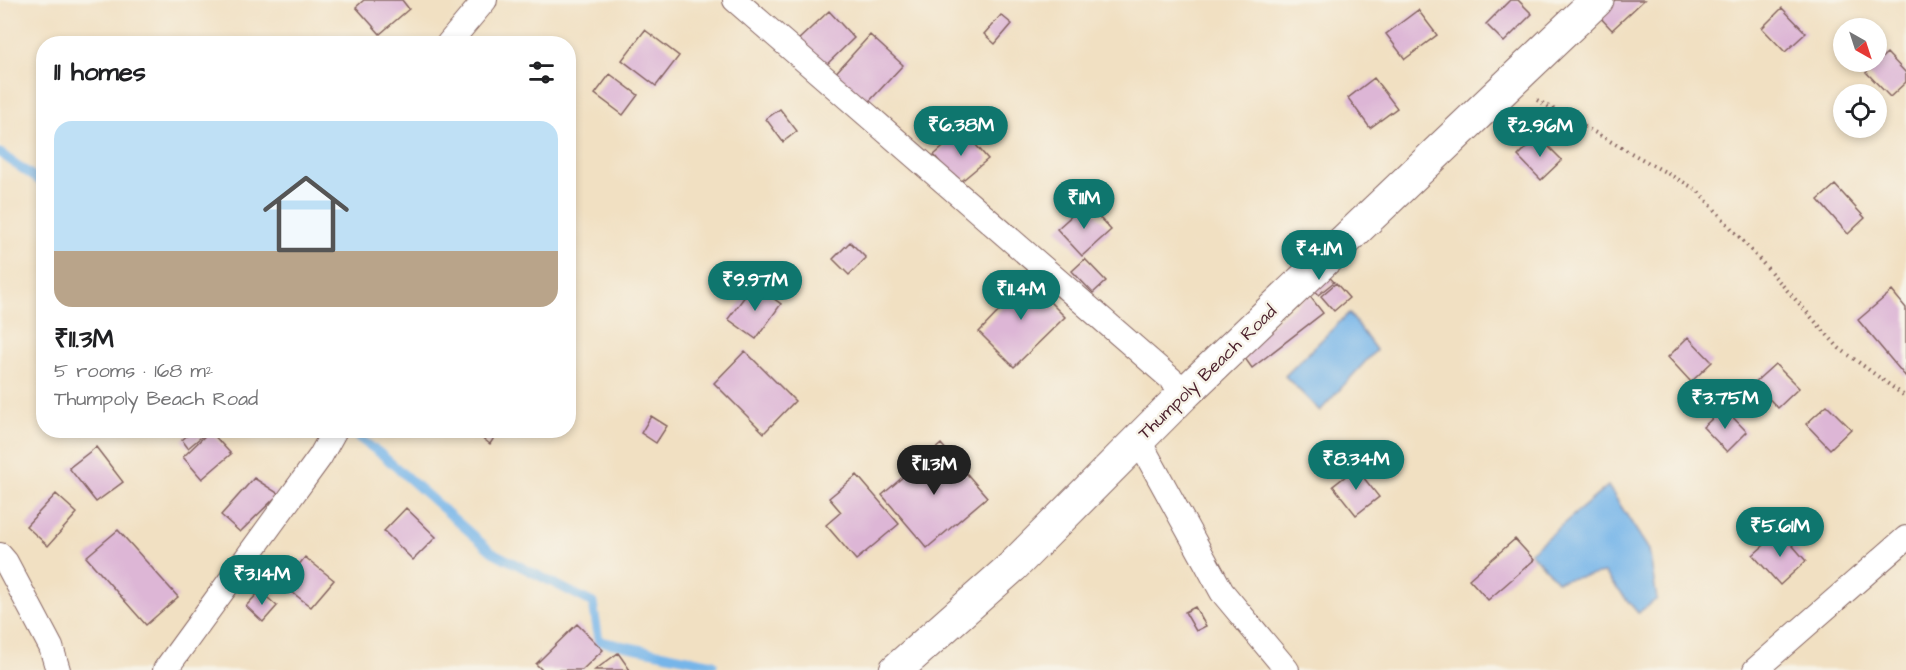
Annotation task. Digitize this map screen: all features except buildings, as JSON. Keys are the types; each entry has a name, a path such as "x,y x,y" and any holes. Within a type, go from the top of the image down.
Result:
{"main road":[{"name":"Thumpoly Beach Road","path":"896,670 1012,567 1137,439 1598,0"}],"street":[{"path":"455,36 485,0"},
{"path":"735,0 1186,392"},
{"path":"165,670 320,457 330,438"},
{"path":"1137,439 1222,592 1287,670"},
{"path":"1755,670 1906,538"},
{"path":"0,555 6,562 51,647 58,670"}],"path":[{"path":"1510,85 1696,190 1839,348 1906,397"}],"water":[{"path":"1349,313 1376,350 1320,411 1285,376"},
{"path":"1608,486 1649,550 1657,599 1638,613 1604,573 1557,581 1530,552"}],"waterway":[{"path":"0,153 36,178"},
{"path":"359,438 381,454 492,552 593,603 599,641 713,664"}]}
